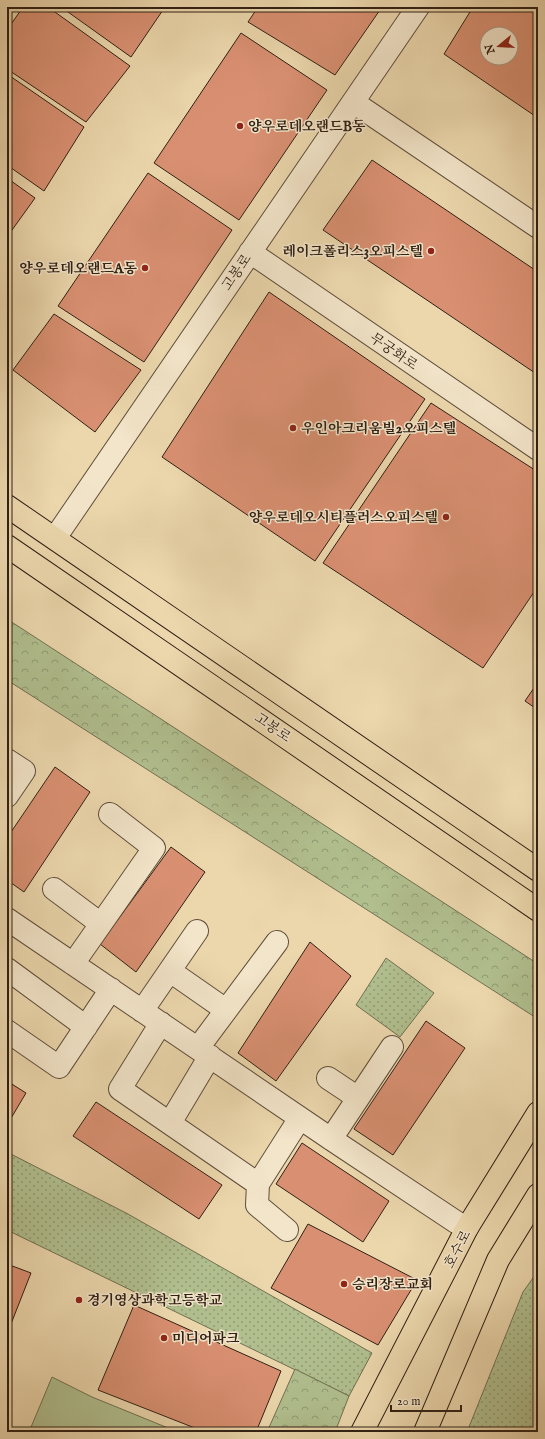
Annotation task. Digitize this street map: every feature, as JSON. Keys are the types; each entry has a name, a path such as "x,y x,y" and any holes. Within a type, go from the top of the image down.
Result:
{"main road":[{"path":"7,506 538,870"},
{"name":"고봉로","path":"7,546 538,910"},
{"name":"호수로","path":"362,1432 468,1228 538,1113"},
{"path":"425,1432 498,1260 538,1195"}],"street":[{"name":"고봉로","path":"55,538 418,7"},
{"path":"353,102 538,227"},
{"name":"무궁화로","path":"250,252 538,449"},
{"path":"7,760 24,771 7,796"},
{"path":"73,964 154,848 110,814"},
{"path":"54,889 101,924"},
{"path":"7,919 331,1139 456,1222 468,1228"},
{"path":"142,1011 197,931"},
{"path":"170,1123 226,1010 277,942"},
{"path":"7,969 86,1027"},
{"path":"170,971 226,1010"},
{"path":"7,1031 59,1067 111,989"},
{"path":"161,1023 120,1089 258,1184"},
{"path":"331,1139 392,1047"},
{"path":"328,1078 358,1098"},
{"path":"288,1230 257,1205 258,1184 300,1118"}],"green space":[{"path":"7,619 538,964 538,1019 7,680"},
{"path":"386,958 434,993 400,1037 356,1005"},
{"path":"7,1152 128,1214 372,1353 349,1396 7,1230"},
{"path":"538,1271 538,1432 467,1432 523,1292"},
{"path":"295,1369 349,1396 335,1432 267,1432"},
{"path":"52,1377 92,1397 178,1432 29,1432"}],"building":[{"path":"23,7 48,7 130,66 86,122 7,69 7,30"},
{"path":"61,7 165,7 131,57"},
{"path":"258,7 382,7 335,75 248,22"},
{"path":"473,7 538,7 538,118 444,54"},
{"name":"양우로데오랜드B동","path":"241,33 327,90 239,220 154,163"},
{"path":"7,74 84,127 44,191 7,165"},
{"name":"레이크폴리스3오피스텔","path":"372,160 538,272 538,375 323,230"},
{"name":"양우로데오랜드A동","path":"148,173 232,230 144,362 58,306"},
{"path":"7,178 35,198 7,237"},
{"name":"우인아크리움빌2오피스텔","path":"269,292 425,399 315,561 162,457"},
{"path":"54,314 141,370 95,432 13,370"},
{"name":"양우로데오시티플러스오피스텔","path":"431,403 538,472 538,586 483,668 323,563"},
{"path":"538,682 538,710 525,701"},
{"path":"55,767 90,792 24,892 7,880 7,838"},
{"path":"171,847 205,872 136,972 100,944"},
{"path":"310,942 351,976 276,1081 238,1053"},
{"path":"426,1021 465,1048 393,1155 354,1129"},
{"path":"7,1081 26,1093 7,1125"},
{"path":"96,1102 222,1185 199,1219 73,1136"},
{"path":"302,1143 389,1201 363,1242 276,1184"},
{"name":"승리장로교회","path":"308,1224 417,1280 378,1345 271,1288"},
{"path":"7,1264 31,1273 7,1334"},
{"name":"미디어파크","path":"134,1305 281,1371 256,1432 205,1432 98,1390"}],"place":[{"name":"양우로데오랜드B동","path":"240,126"},
{"name":"레이크폴리스3오피스텔","path":"431,251"},
{"name":"양우로데오랜드A동","path":"145,268"},
{"name":"우인아크리움빌2오피스텔","path":"293,428"},
{"name":"양우로데오시티플러스오피스텔","path":"446,517"},
{"name":"승리장로교회","path":"344,1284"},
{"name":"경기영상과학고등학교","path":"79,1300"},
{"name":"미디어파크","path":"164,1338"}]}
